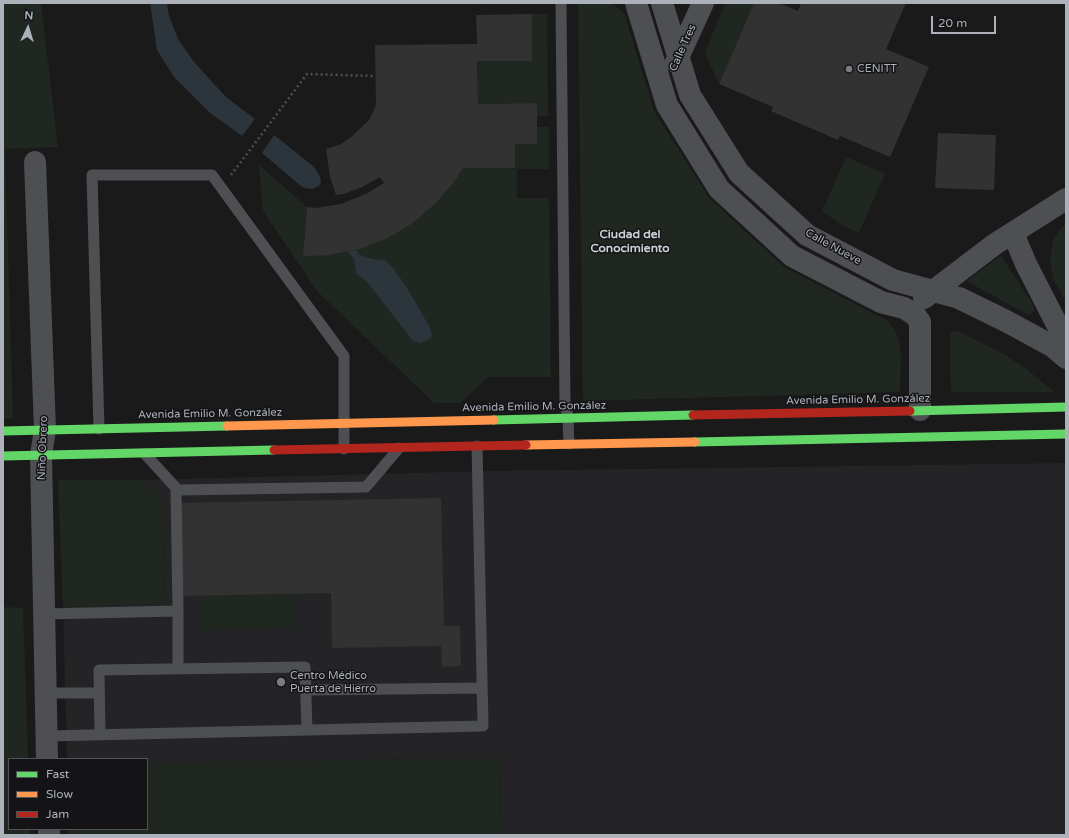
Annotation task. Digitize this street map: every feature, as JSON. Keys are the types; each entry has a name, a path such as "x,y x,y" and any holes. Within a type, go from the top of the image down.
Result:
{"main road":[{"name":"Avenida Emilio M. González","path":"3,431 568,418 818,416 920,410 1066,407"},
{"path":"3,456 569,444 818,436 1066,434"}],"street":[{"path":"636,3 667,105 719,189 792,256 881,302 908,310 915,315 920,322 920,410"},
{"name":"Calle Nueve","path":"662,3 690,95 739,172 807,235 894,280 959,298 1052,346 1066,358"},
{"name":"Calle Tres","path":"663,92 702,3"},
{"name":"Niño Obrero","path":"35,162 45,430 40,455 47,693 47,758"},
{"path":"908,310 995,244 1066,199"},
{"path":"1012,233 1026,264 1066,342"}],"lane":[{"path":"561,3 565,403 568,418 569,444"},
{"path":"99,429 92,175 212,175 344,356 344,449"},
{"path":"47,736 483,726 477,446"},
{"path":"145,453 178,490 366,487 399,448"},
{"path":"176,488 178,668"},
{"path":"45,614 178,611"},
{"path":"100,735 99,670 178,668 305,667 307,730"},
{"path":"306,690 482,688"},
{"path":"47,693 99,693"}],"path":[{"path":"221,188 307,74 375,76"}],"shaded area":[{"path":"3,3 41,3 58,147 5,149 13,419 3,419"},
{"path":"150,3 167,3 169,16 178,39 194,62 226,97 255,119 242,136 209,112 174,77 157,50"},
{"path":"578,3 612,3 624,13 654,111 709,198 784,267 888,321 899,340 901,355 900,392 583,401"},
{"path":"725,3 754,3 719,84 705,53"},
{"path":"532,14 547,14 548,116 537,116 537,103 478,104 477,61 532,61"},
{"path":"537,127 549,127 549,169 517,169 517,198 549,198 551,377 488,377 460,403 434,403 317,291 263,211 259,165 307,207 303,255 330,255 347,251 354,259 356,274 367,282 406,332 432,333 406,286 385,260 372,259 360,255 356,250 388,238 413,223 436,203 455,181 463,168 515,168 515,144 537,144"},
{"path":"274,135 313,166 320,177 321,182 319,186 312,189 301,186 262,153"},
{"path":"846,157 885,174 859,233 839,223 822,211"},
{"path":"1066,224 1066,301 1054,281 1050,261 1053,241 1060,229"},
{"path":"356,250 360,255 372,259 385,260 393,268 406,286 429,326 432,333 431,338 421,343 413,341 367,282 356,274 354,259 347,251"},
{"path":"1001,256 1032,303 1034,310 1031,314 1028,315 968,282 969,279"},
{"path":"953,331 957,331 1007,356 1029,371 1054,392 951,392 950,338"},
{"path":"1066,463 1066,835 501,835 500,758 148,763 148,758 67,758 63,607 165,604 162,496 141,480 488,471"},
{"path":"58,480 141,480 162,496 165,604 63,607"},
{"path":"200,595 295,595 295,629 200,630"},
{"path":"3,607 23,608 28,758 8,758 8,830 30,830 30,835 3,835"},
{"path":"500,758 501,835 69,835 69,830 148,830 148,763"}],"building":[{"name":"CENITT","path":"754,3 779,3 798,11 801,3 906,3 886,49 929,67 890,157 840,136 838,140 771,111 773,107 719,84"},
{"path":"532,14 532,61 477,61 478,104 537,103 537,144 515,144 515,168 463,168 455,181 436,203 413,223 388,238 360,249 330,255 303,256 307,207 316,208 341,204 366,194 384,183 380,177 362,187 344,194 336,195 330,177 326,149 341,144 351,137 369,120 374,110 376,105 375,45 477,44 476,15"},
{"path":"938,133 996,135 994,190 935,188"},
{"path":"441,498 444,626 460,626 461,666 442,667 441,646 332,648 331,593 179,596 177,503"}],"traffic: fast":[{"path":"910,411 1066,407"},
{"path":"494,420 693,415"},
{"path":"3,431 227,426"},
{"path":"695,442 1066,434"},
{"path":"3,456 274,450"}],"traffic: slow":[{"path":"227,426 494,420"},
{"path":"526,445 695,442"}],"traffic: jam":[{"path":"693,415 910,411"},
{"path":"274,450 526,445"}],"place":[{"name":"CENITT","path":"849,69"},
{"name":"Centro Médico Puerta de Hierro","path":"281,682"}],"district":[{"name":"Ciudad del Conocimiento","path":"630,242"}]}
